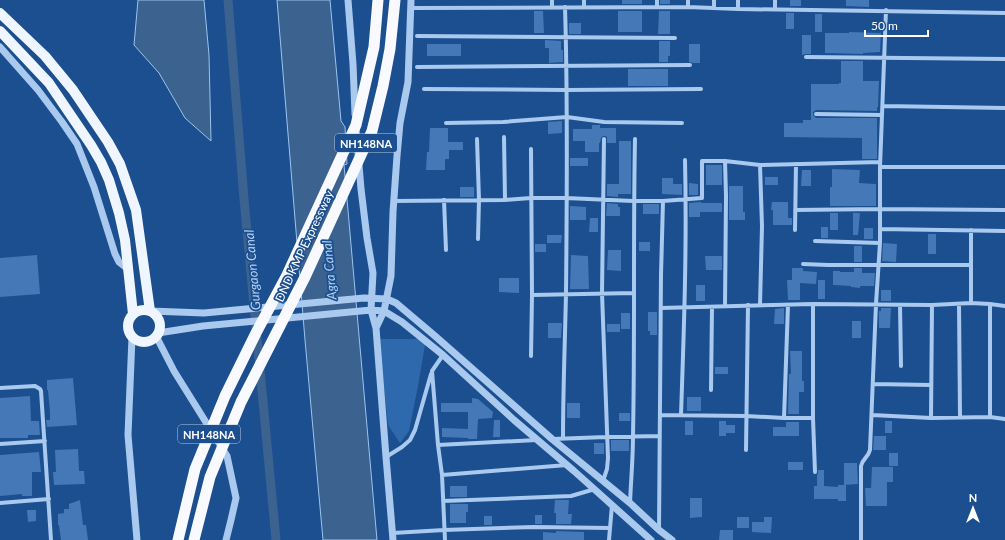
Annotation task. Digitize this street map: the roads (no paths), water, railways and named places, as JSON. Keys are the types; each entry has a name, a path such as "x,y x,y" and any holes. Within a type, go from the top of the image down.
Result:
{"highway":[{"name":"DND KMP Expressway","path":"178,540 196,469 225,396 287,275 356,125 374,48 378,0"},
{"name":"DND KMP Expressway","path":"194,540 210,477 241,402 305,277 372,132 390,49 395,0"}],"main road":[{"path":"0,13 45,56 72,90 108,142 120,164 136,210 150,311"},
{"path":"0,31 49,83 91,145 109,180 125,240 133,314"},
{"path":"141,310 154,313 160,327 157,334 149,341 144,342 136,340 129,332 128,322 133,314 141,310"}],"street":[{"path":"348,0 361,189 373,273 368,298 368,311 376,328 393,537 444,530 534,527 610,528"},
{"path":"376,328 384,312 392,276 394,201 400,122 408,82 412,0"},
{"path":"552,0 552,7"},
{"path":"584,0 584,7"},
{"path":"657,0 657,7"},
{"path":"688,0 688,7"},
{"path":"714,0 714,8"},
{"path":"738,0 738,9"},
{"path":"775,0 775,9"},
{"path":"411,8 688,7 1005,13"},
{"path":"563,438 566,294 567,117 565,8"},
{"path":"860,540 861,466 862,462 868,457 870,450 872,415 880,243 880,165 886,10"},
{"path":"417,36 675,38"},
{"path":"0,47 38,90 77,144 94,187 115,254 119,262 128,269"},
{"path":"806,57 1005,59"},
{"path":"417,67 690,65"},
{"path":"424,89 701,89"},
{"path":"883,106 1005,108"},
{"path":"816,114 882,114"},
{"path":"446,123 503,122 567,117 604,122 682,122"},
{"path":"504,137 506,200"},
{"path":"477,139 479,200 478,239"},
{"path":"603,481 608,463 602,293 602,199 604,139"},
{"path":"630,503 633,437 634,139"},
{"path":"531,150 531,356"},
{"path":"681,415 685,308 685,160"},
{"path":"394,201 506,200 531,198 662,201 702,198 702,161 725,161 760,165 796,164 1005,167"},
{"path":"725,161 725,306"},
{"path":"795,230 796,164"},
{"path":"760,165 762,226 760,305"},
{"path":"444,200 446,250"},
{"path":"659,530 662,201"},
{"path":"795,210 1005,210"},
{"path":"880,229 1005,231"},
{"path":"971,230 971,303"},
{"path":"815,241 880,243"},
{"path":"803,264 971,265"},
{"path":"532,295 634,293"},
{"path":"150,311 204,313 368,298 387,299 396,303 552,439 630,503 672,540"},
{"path":"661,308 748,305 932,305 971,303 1005,306"},
{"path":"813,304 813,418 815,472"},
{"path":"959,304 960,417"},
{"path":"990,304 990,417"},
{"path":"746,450 748,305"},
{"path":"784,418 788,305"},
{"path":"900,305 901,366"},
{"path":"931,418 932,305"},
{"path":"711,390 712,307"},
{"path":"226,540 236,498 228,456 174,370 157,334 203,326 368,311 384,312 402,322 443,355 514,420 652,540"},
{"path":"132,337 128,435 137,540"},
{"path":"386,457 410,440 417,423 432,370 443,355"},
{"path":"432,370 442,475 445,540"},
{"path":"873,384 931,385"},
{"path":"0,388 36,386 40,389 42,398 51,540"},
{"path":"660,415 813,418"},
{"path":"872,415 931,418 990,417 1005,419"},
{"path":"552,439 660,436"},
{"path":"438,445 538,440"},
{"path":"0,444 45,441"},
{"path":"442,475 567,465"},
{"path":"443,501 571,496 595,489"},
{"path":"0,503 49,499"},
{"path":"609,540 612,504"}],"water":[{"path":"138,0 204,0 209,55 211,141 185,118 159,73 134,45"},
{"name":"Agra Canal","path":"277,0 330,0 341,121 345,127 347,164 344,165 377,540 323,540"}],"waterway":[{"name":"Gurgaon Canal","path":"228,0 244,199 276,540"}]}
